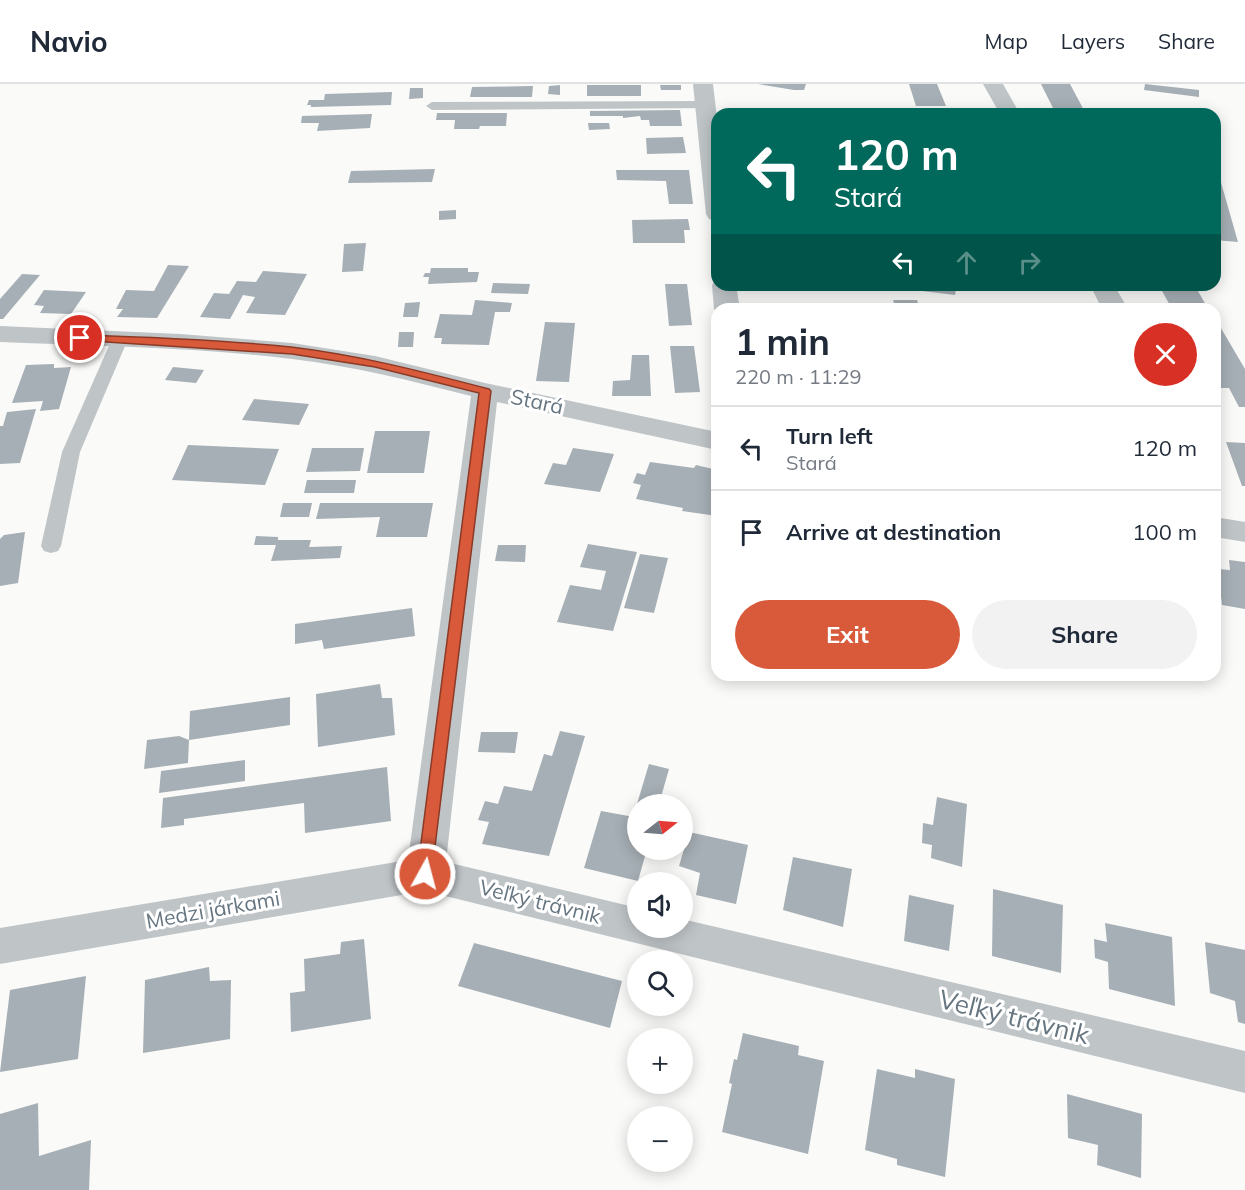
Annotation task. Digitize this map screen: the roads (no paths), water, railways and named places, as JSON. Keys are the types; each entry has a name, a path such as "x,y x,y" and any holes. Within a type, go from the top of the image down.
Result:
{"street":[{"path":"993,84 1007,108"},
{"path":"704,94 711,159"},
{"name":"Stará","path":"0,334 120,339 292,351 375,364 485,391 711,440"},
{"path":"425,874 485,391"},
{"path":"1221,528 1245,532"},
{"name":"Veľký trávnik","path":"425,874 627,923"},
{"name":"Medzi járkami","path":"0,946 425,874"},
{"name":"Veľký trávnik","path":"689,938 1245,1072"}],"lane":[{"path":"432,106 704,94"},
{"path":"51,546 71,452 120,339"}]}
